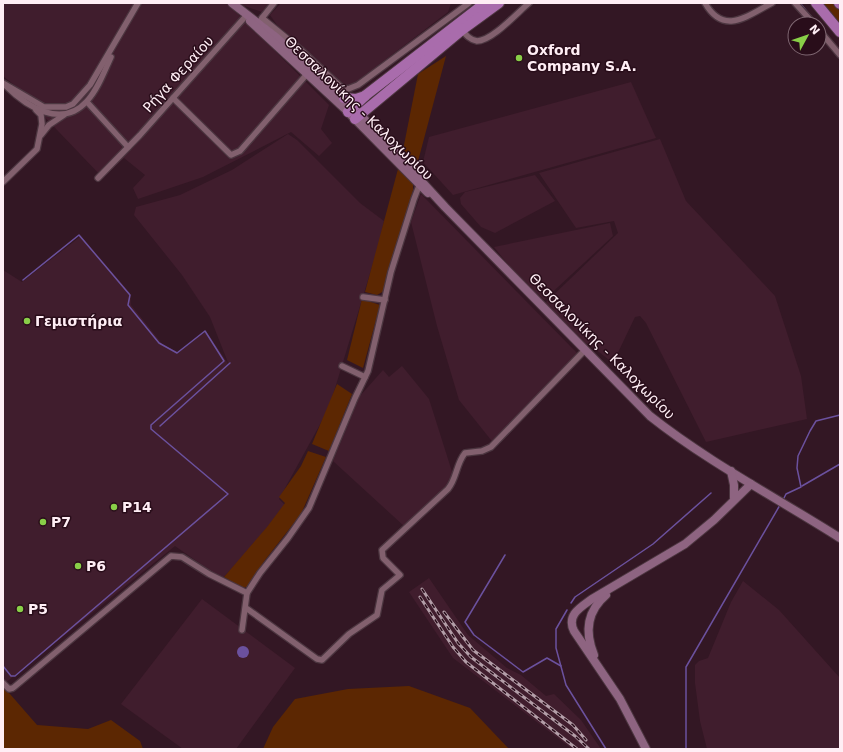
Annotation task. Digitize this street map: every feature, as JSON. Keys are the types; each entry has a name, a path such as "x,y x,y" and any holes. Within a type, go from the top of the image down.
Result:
{"highway":[{"path":"344,98 356,99 366,95 485,3"},
{"path":"354,113 499,3"},
{"path":"816,3 840,32"},
{"path":"354,113 366,95"}],"main road":[{"path":"232,3 242,14 259,23"},
{"name":"Θεσσαλονίκης - Καλοχωρίου","path":"259,23 307,74 354,113 415,173 445,207 650,416 751,484 840,538"},
{"name":"Θεσσαλονίκης - Καλοχωρίου","path":"259,23 312,68 344,98 354,113 401,167 417,184 445,207"},
{"path":"731,471 734,486 732,500"},
{"path":"732,500 743,478"},
{"path":"646,749 620,699 574,630 572,619 579,609 685,544 714,520 732,500 751,484"},
{"path":"600,668 590,643 588,625 595,606 615,586"}],"street":[{"path":"3,83 44,107 56,108 74,104 84,94 138,3"},
{"path":"274,3 259,23 300,49 341,86 348,89 358,85 469,3"},
{"path":"462,30 472,40 487,38 529,3"},
{"path":"705,3 716,17 728,22 739,20 772,3"},
{"path":"795,3 807,16"},
{"name":"Ρήγα Φεραίου","path":"98,178 173,98 242,14"},
{"path":"41,136 49,125 87,102 96,90 119,37"},
{"path":"827,40 840,55"},
{"path":"173,98 231,155 240,151 307,74"},
{"path":"3,83 41,115 42,124 41,136 37,149 3,182"},
{"path":"358,85 366,95"},
{"path":"87,102 128,147"},
{"path":"31,107 48,113 69,113"},
{"path":"44,107 48,113 49,125"},
{"path":"42,124 48,113 56,108"},
{"path":"242,630 247,593 260,573 288,538 309,508 365,377 370,364 384,300 417,184"},
{"path":"363,297 384,300"},
{"path":"246,608 317,659 322,660 349,634 377,615 382,590 400,575 383,558 382,550 454,482 461,458 465,453 482,451 491,447 585,350"},
{"path":"342,366 365,377"},
{"path":"3,683 9,689 13,688 171,556 182,557 209,574 247,593"}],"shaded area":[{"path":"3,3 227,3 329,105 321,129 332,143 319,156 291,132 203,177 138,199 133,188 145,175 124,158 103,178 13,84 3,76"},
{"path":"236,3 269,3 262,12"},
{"path":"281,3 451,3 448,12 351,86 342,83 277,25 270,15"},
{"path":"823,3 833,3 840,11 840,23"},
{"path":"446,56 417,165 403,150 418,74"},
{"path":"631,82 656,138 453,195 423,162 429,137"},
{"path":"288,134 297,140 360,203 384,221 379,244 332,398 323,419 279,499 288,508 222,579 175,546 4,684 3,270 22,282 81,236 130,293 131,305 163,345 178,352 206,331 229,365 210,317 182,275 134,215 136,207 180,195 232,170"},
{"path":"660,139 686,201 775,296 801,376 807,419 706,442 646,323 640,316 635,317 613,363 590,345 579,341 543,305 618,233 614,221 576,228 539,173"},
{"path":"398,169 413,182 413,190 384,291 377,295 365,292"},
{"path":"535,175 555,201 495,233 481,227 461,204 460,198 465,192"},
{"path":"421,194 577,353 495,445 459,400 437,326 411,222"},
{"path":"610,223 613,236 544,300 517,276 494,247"},
{"path":"362,299 380,305 363,368 347,360"},
{"path":"402,366 429,399 454,478 404,526 333,461 360,396 383,370 389,377"},
{"path":"337,384 352,394 329,451 312,444"},
{"path":"308,451 326,457 301,514 265,560 247,587 242,588 224,577 267,527 285,503 279,497 301,466"},
{"path":"429,578 468,635 507,668 521,675 546,696 554,694 581,720 601,749 572,749 453,658 409,592"},
{"path":"743,581 779,610 840,678 840,749 707,749 700,721 695,683 695,665 699,661 708,658 731,602"},
{"path":"202,599 295,668 236,749 183,749 121,704"},
{"path":"243,646 247,648 249,652 247,656 243,658 239,656 237,652 239,648"},
{"path":"3,686 37,725 88,729 111,720 140,741 143,749 3,749"},
{"path":"409,686 470,708 509,749 263,749 273,727 295,699 348,689"}],"waterway":[{"path":"800,3 811,16"},
{"path":"3,666 11,676 15,676 228,494 151,429 151,425 224,361 205,331 177,353 159,343 128,305 130,295 79,235 23,280"},
{"path":"160,426 230,363"},
{"path":"783,500 786,494 801,487 797,468 798,456 816,421 840,415"},
{"path":"802,486 840,464"},
{"path":"571,603 575,597 653,544 711,493"},
{"path":"686,749 686,667 780,505"},
{"path":"505,555 465,622 474,635 523,672 547,658 561,666"},
{"path":"567,610 556,629 556,648 566,685 606,749"}],"railway":[{"path":"422,589 458,643 471,657 575,736 589,749"},
{"path":"420,597 453,647 466,662 577,749"},
{"path":"444,612 473,650 573,725 586,740"}],"place":[{"name":"Oxford Company S.A.","path":"519,58"},
{"name":"Γεμιστήρια","path":"27,321"},
{"name":"P14","path":"114,507"},
{"name":"P7","path":"43,522"},
{"name":"P6","path":"78,566"},
{"name":"P5","path":"20,609"}]}
